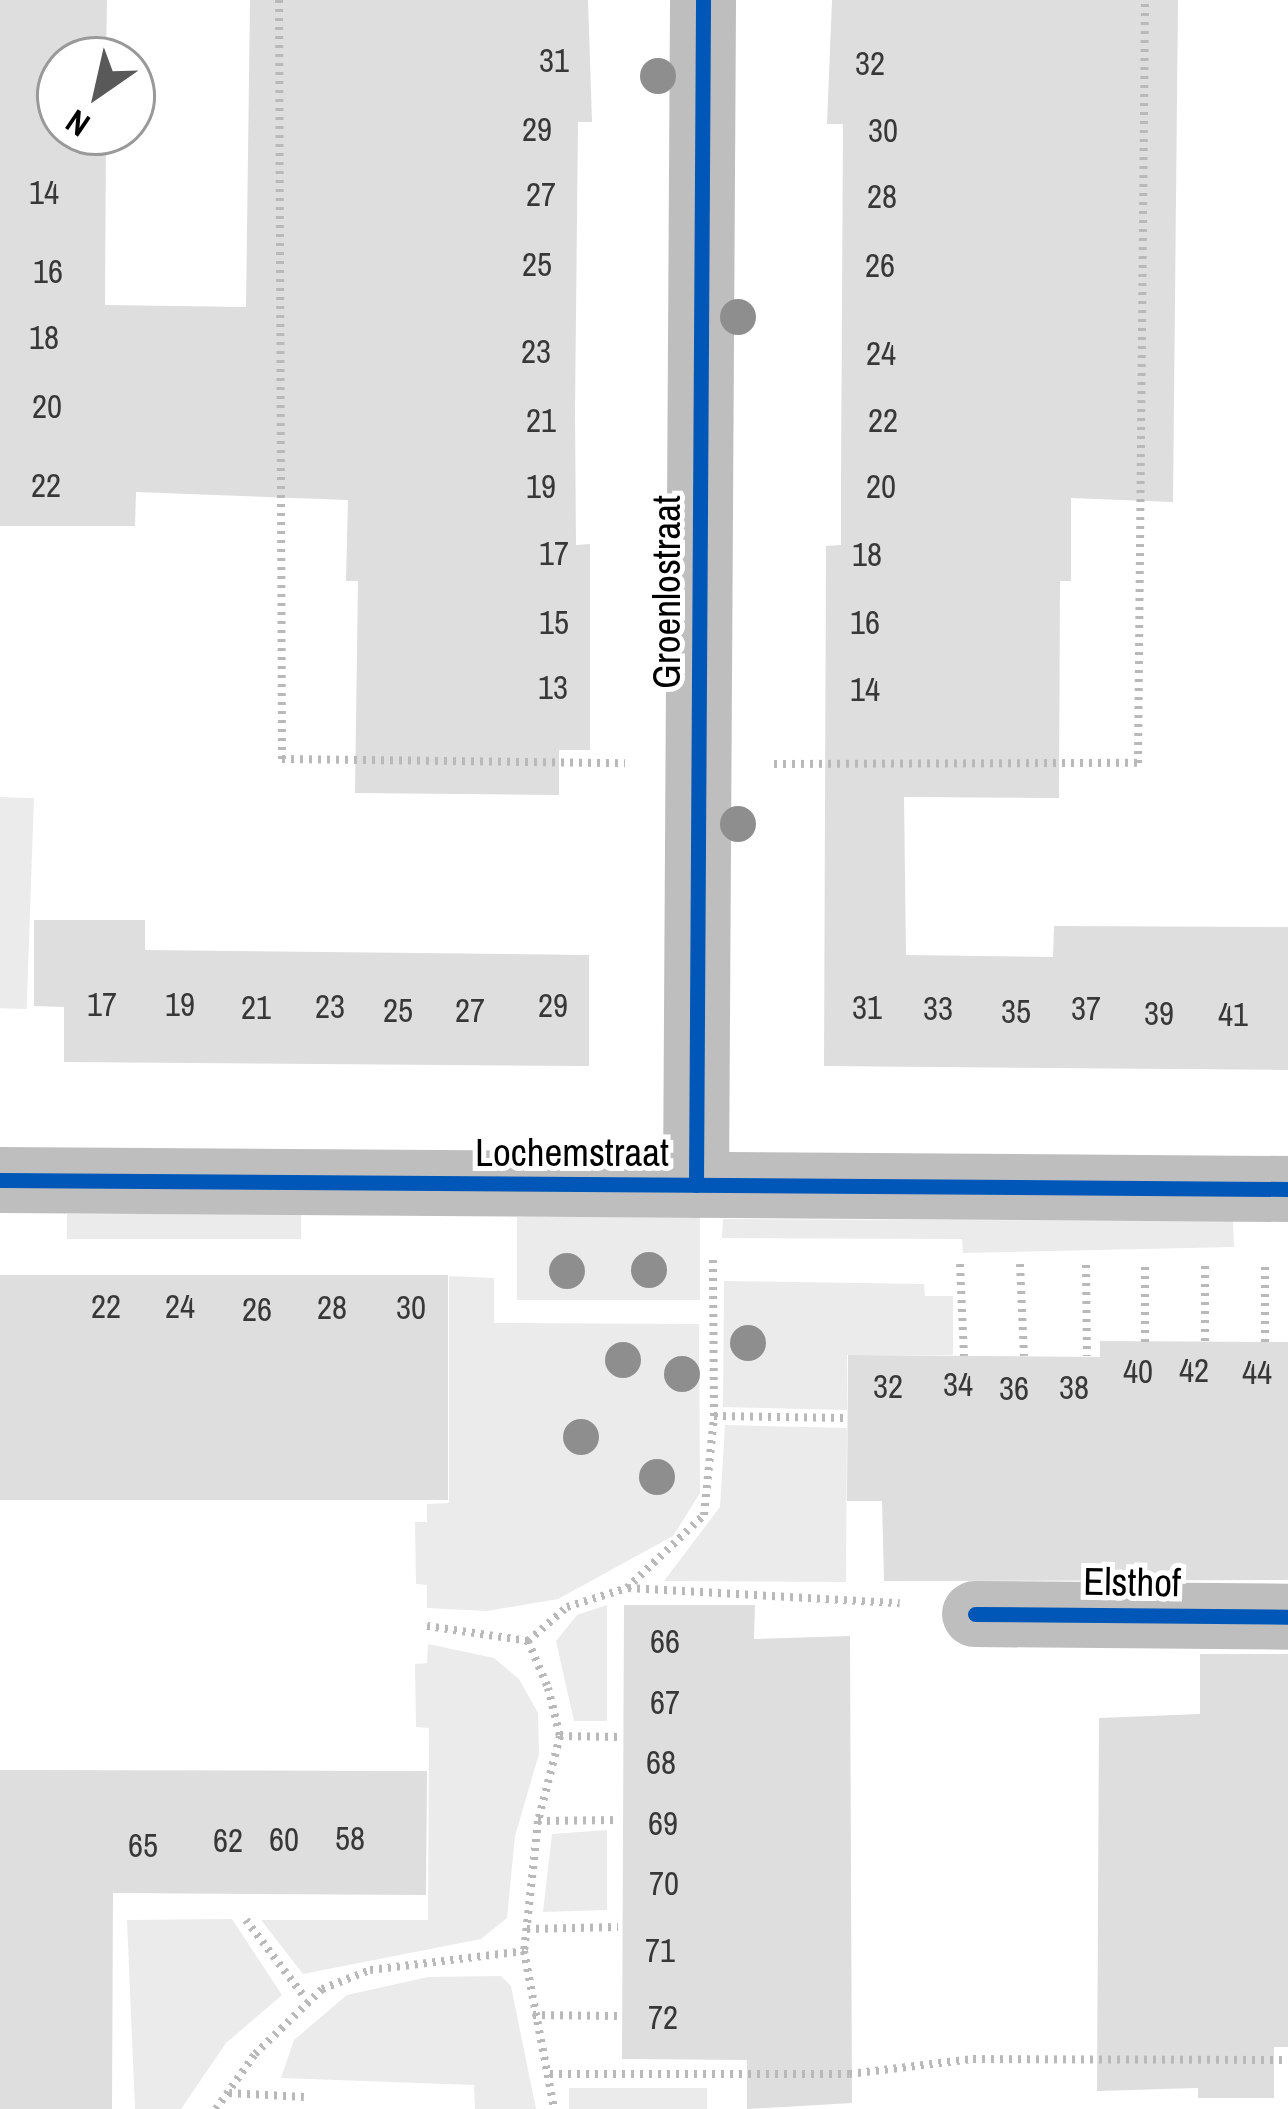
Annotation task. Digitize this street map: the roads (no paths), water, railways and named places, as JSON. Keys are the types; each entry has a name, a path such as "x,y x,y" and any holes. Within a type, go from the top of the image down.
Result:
{"street":[{"name":"Groenlostraat","path":"696,1185 703,0"},
{"name":"Lochemstraat","path":"0,1180 1288,1189"},
{"name":"Elsthof","path":"975,1614 1288,1617"}]}
